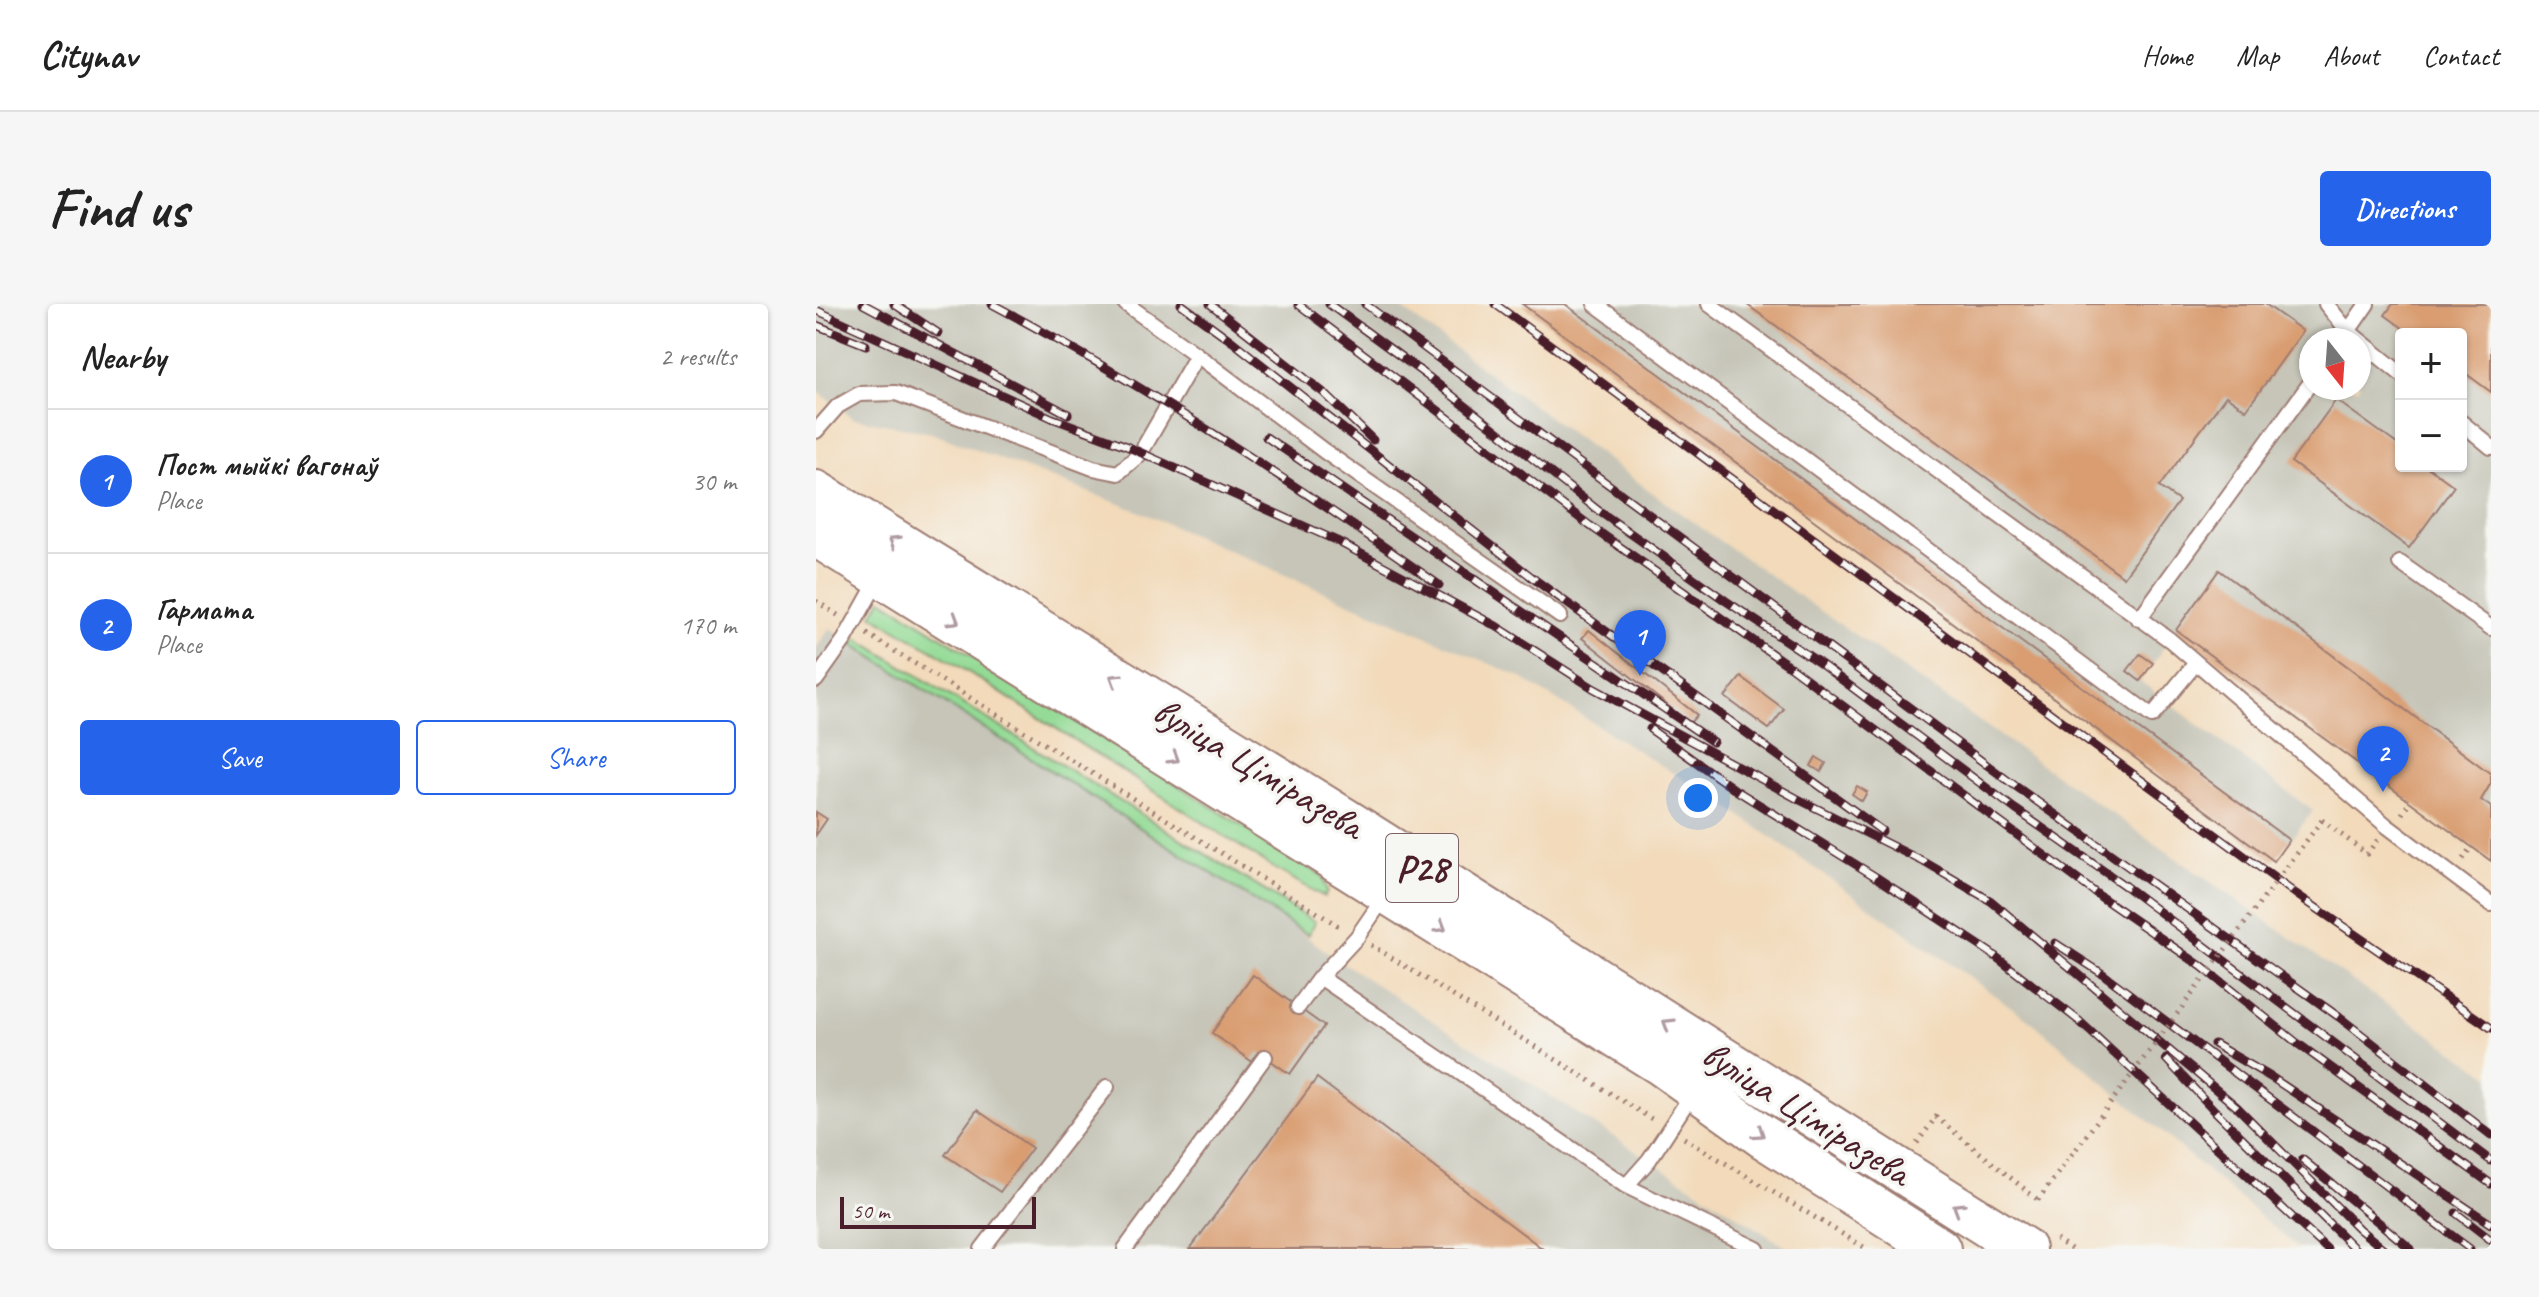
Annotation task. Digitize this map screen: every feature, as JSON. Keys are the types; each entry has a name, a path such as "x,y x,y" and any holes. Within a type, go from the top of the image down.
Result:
{"main road":[{"name":"вуліца Ціміразева","path":"816,492 1399,877 1762,1136 1939,1249"},
{"name":"вуліца Ціміразева","path":"816,535 2024,1249"}],"lane":[{"path":"1126,304 1313,443 1560,616"},
{"path":"1595,304 2152,716 2196,663"},
{"path":"1709,304 2170,640 2387,826 2491,904"},
{"path":"2326,304 2341,328"},
{"path":"2350,328 2367,304"},
{"path":"2371,353 2395,370"},
{"path":"816,431 838,406 859,394 896,393 1093,468 1118,473 1140,454 1197,355"},
{"path":"2139,619 2299,399"},
{"path":"2467,427 2491,447"},
{"path":"2400,563 2491,628"},
{"path":"816,680 845,639 881,575"},
{"path":"1298,1007 1320,977 1348,948 1399,877"},
{"path":"1320,977 1626,1186 1757,1249"},
{"path":"1125,1249 1265,1057"},
{"path":"982,1249 1107,1087"},
{"path":"1626,1186 1649,1160 1695,1089"}],"path":[{"path":"2401,815 2410,801"},
{"path":"1912,1150 1936,1117 2038,1200 2322,820 2367,854"},
{"path":"2461,861 2471,847"}],"shaded area":[{"path":"816,304 1395,304 1687,518 2491,1077 2491,1249 2299,1249 2031,1021 1731,809 1518,676 1136,510 931,433 853,418 816,390"},
{"path":"1522,304 2491,304 2491,861 2176,630 2140,681 2313,811 2274,861"},
{"path":"830,628 1277,915 1338,960 1789,1249 816,1249 816,648"}],"green space":[{"path":"882,599 1322,876 1327,892 1324,897 951,661 872,615"},
{"path":"857,638 1315,922 1308,935 871,656 853,644"}],"building":[{"path":"1522,304 1565,304 2289,840 2274,861"},
{"path":"1746,304 2265,304 2299,328 2299,337 2246,410 2226,396 2159,487 2179,501 2124,577"},
{"path":"2393,304 2491,304 2491,392 2467,374 2467,328 2403,328 2385,315"},
{"path":"2336,400 2395,443 2395,472 2434,472 2454,486 2409,548 2291,462"},
{"path":"2219,570 2491,774 2491,783 2481,800 2491,807 2491,861 2176,630"},
{"path":"1589,630 1697,715 1690,723 1582,638"},
{"path":"2140,654 2153,663 2140,681 2127,671"},
{"path":"1741,677 1784,709 1769,729 1725,697"},
{"path":"1816,757 1826,763 1821,772 1811,766"},
{"path":"1857,786 1867,792 1862,801 1852,794"},
{"path":"816,812 827,819 816,835"},
{"path":"1253,975 1324,1026 1290,1074 1258,1052 1251,1061 1212,1033"},
{"path":"1317,1078 1543,1249 1190,1249"},
{"path":"977,1110 1032,1148 1000,1192 945,1155"}],"railway":[{"path":"863,304 1068,414"},
{"path":"894,304 938,333"},
{"path":"992,304 1220,437 1439,585"},
{"path":"1181,304 1538,582 1882,831"},
{"path":"1210,304 1324,393 1373,440"},
{"path":"1298,304 1589,525 1785,663 2101,897 2201,966 2297,1043 2491,1184"},
{"path":"1329,304 1430,378 1599,511 1818,662 2015,809 2125,886 2491,1161"},
{"path":"1365,304 2014,785 2339,1017 2491,1135"},
{"path":"1495,304 2296,894 2491,1028"},
{"path":"816,310 1052,418 1124,445 1337,541 1496,626 1593,688 1796,798 1924,862 1991,901 2237,1107 2359,1229 2384,1249"},
{"path":"816,325 866,345"},
{"path":"1266,437 1713,742"},
{"path":"1650,729 1734,789 1991,953 2078,1020 2327,1249"},
{"path":"2055,943 2103,974 2470,1249"},
{"path":"2214,1044 2274,1079 2491,1224"},
{"path":"2166,1059 2355,1249"},
{"path":"2302,1159 2411,1249"},
{"path":"2456,1213 2491,1240"}],"place":[{"name":"Пост мыйкі вагонаў","path":"1640,676"},
{"name":"Гармата","path":"2383,792"}]}
